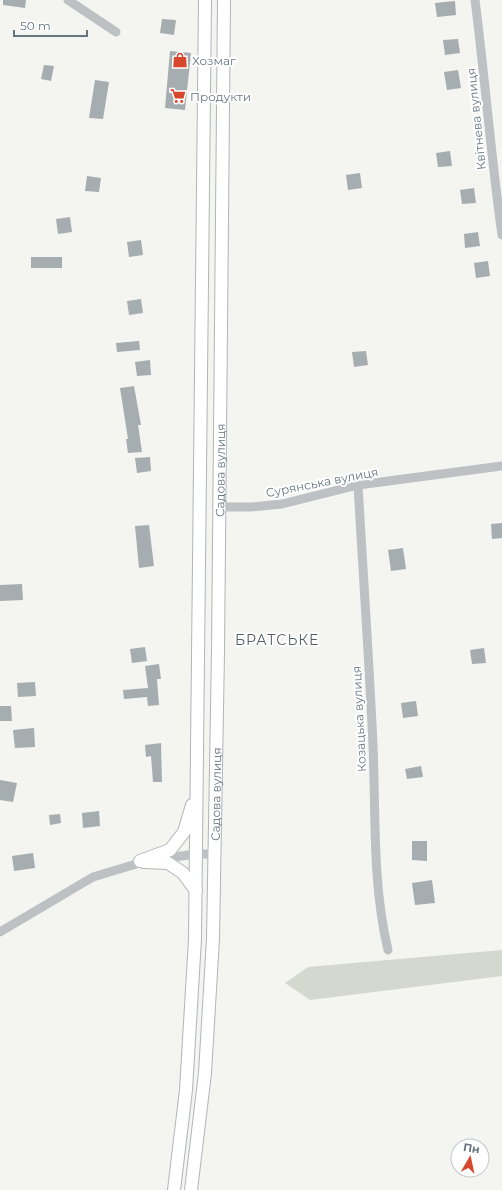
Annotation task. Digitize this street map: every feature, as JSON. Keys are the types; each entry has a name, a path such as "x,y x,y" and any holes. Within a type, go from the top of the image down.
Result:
{"main road":[{"name":"Садова вулиця","path":"174,1190 186,1082 195,939 205,0"},
{"name":"Садова вулиця","path":"191,1190 205,1073 213,939 224,0"},
{"path":"140,862 170,850 184,832 196,789"},
{"path":"140,862 168,863 183,873 196,891"}],"street":[{"path":"68,0 116,32"},
{"name":"Квітнева вулиця","path":"475,0 486,95 487,118 502,235"},
{"name":"Сурянська вулиця","path":"219,507 251,507 282,504 358,485 502,466"},
{"name":"Козацька вулиця","path":"358,485 373,746 377,888 388,950"},
{"path":"0,932 93,877 140,862 196,858 215,854"}],"shaded area":[{"path":"502,950 502,976 310,1000 285,983 308,967"}],"building":[{"path":"3,0 26,0 25,8 3,5"},
{"path":"455,1 456,15 437,17 435,3"},
{"path":"162,19 176,20 174,35 160,33"},
{"path":"458,39 460,53 445,55 443,40"},
{"path":"170,51 191,53 185,110 165,108"},
{"path":"44,65 54,66 51,81 41,79"},
{"path":"458,70 461,88 447,90 444,72"},
{"path":"95,80 109,82 103,119 89,118"},
{"path":"450,151 452,166 438,167 436,153"},
{"path":"360,173 362,188 348,190 346,175"},
{"path":"87,176 101,178 99,192 85,191"},
{"path":"474,188 476,203 462,204 460,190"},
{"path":"70,217 72,232 58,234 56,219"},
{"path":"478,232 480,246 465,248 464,234"},
{"path":"141,240 143,255 129,257 127,242"},
{"path":"31,257 62,257 62,268 31,268"},
{"path":"488,261 490,276 476,278 474,263"},
{"path":"141,299 143,313 129,315 127,301"},
{"path":"139,341 140,350 117,352 116,343"},
{"path":"366,351 368,365 354,367 352,352"},
{"path":"150,360 151,375 137,376 135,362"},
{"path":"134,386 141,425 138,425 142,452 128,453 126,439 128,439 120,388"},
{"path":"150,457 151,471 137,473 135,458"},
{"path":"502,523 502,538 492,539 491,524"},
{"path":"149,525 154,566 139,568 135,526"},
{"path":"403,548 406,569 391,571 388,550"},
{"path":"22,584 23,600 0,601 0,585"},
{"path":"145,647 147,661 132,663 130,649"},
{"path":"484,648 486,663 472,664 470,650"},
{"path":"159,664 161,679 157,679 159,705 148,706 147,697 124,699 123,690 148,688 145,666"},
{"path":"35,682 36,696 18,697 17,683"},
{"path":"416,701 418,716 403,718 401,703"},
{"path":"0,706 11,706 12,721 0,721"},
{"path":"34,728 35,747 15,748 13,730"},
{"path":"161,743 162,782 153,782 151,756 146,757 145,745"},
{"path":"421,766 423,777 407,779 405,769"},
{"path":"0,780 17,783 13,802 0,800"},
{"path":"99,811 100,826 83,828 82,813"},
{"path":"60,814 61,823 50,825 49,815"},
{"path":"412,841 427,841 427,861 412,860"},
{"path":"33,853 35,868 14,871 12,856"},
{"path":"432,880 435,903 415,905 412,883"}],"place":[{"name":"Хозмаг","path":"180,60"},
{"name":"Продукти","path":"178,96"}],"district":[{"name":"БРАТСЬКЕ","path":"277,640"}]}
